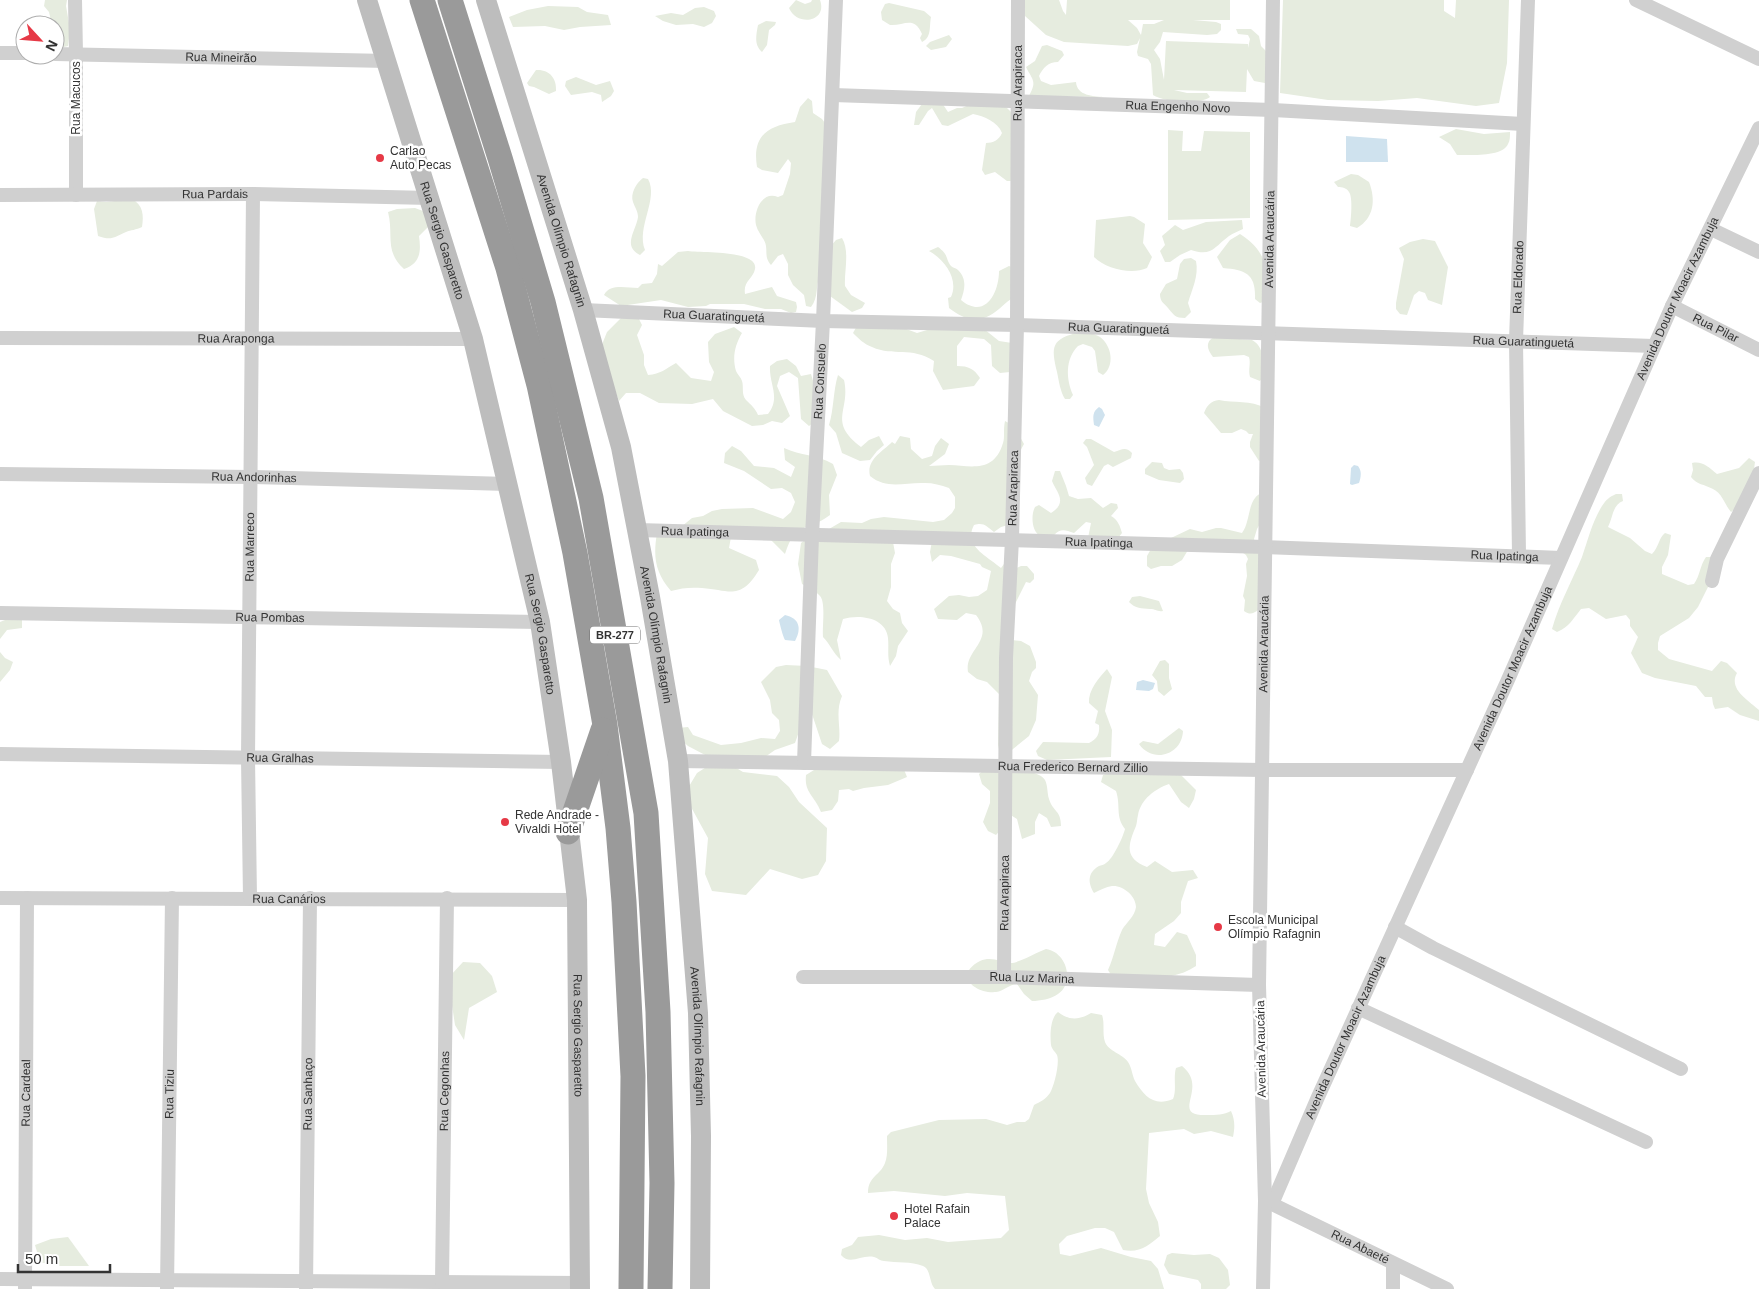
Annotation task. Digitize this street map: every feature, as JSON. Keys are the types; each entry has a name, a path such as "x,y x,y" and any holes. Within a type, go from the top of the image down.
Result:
{"highway":[{"name":"BR-277","path":"422,0 508,268 536,376 575,553 604,725 618,828 624,902 632,1066 631,1289"},
{"name":"BR-277","path":"450,0 543,302 592,498 646,812 658,1012 662,1183 660,1289"},
{"path":"568,832 604,725"}],"street":[{"name":"Rua Macucos","path":"75,0 76,195"},
{"name":"Rua Sergio Gasparetto","path":"367,0 388,61 473,339 540,622 561,762 577,900 580,1286"},
{"name":"Avenida Olímpio Rafagnin","path":"486,0 584,310 621,447 638,530 678,761 698,1013 701,1136 700,1289"},
{"name":"Rua Consuelo","path":"804,763 812,536 836,0"},
{"name":"Rua Arapiraca","path":"1004,977 1006,658 1012,540 1017,325 1018,0"},
{"name":"Avenida Araucária","path":"1263,1289 1268,1202 1259,985 1273,110 1273,0"},
{"name":"Rua Eldorado","path":"1520,555 1516,341 1522,124 1528,0"},
{"path":"1636,0 1759,59"},
{"path":"0,53 15,53"},
{"name":"Rua Mineirão","path":"65,54 388,61"},
{"name":"Rua Engenho Novo","path":"833,95 1273,110 1522,124"},
{"name":"Avenida Doutor Moacir Azambuja","path":"1268,1202 1303,1130 1467,770 1672,306 1710,229 1753,153 1759,128"},
{"name":"Rua Pardais","path":"0,195 253,194 430,198"},
{"name":"Rua Marreco","path":"250,898 248,758 252,477 253,194"},
{"path":"1710,229 1759,252"},
{"name":"Rua Pilar","path":"1672,306 1759,350"},
{"name":"Rua Guaratinguetá","path":"584,310 823,321 1017,325 1654,346"},
{"name":"Rua Araponga","path":"0,338 473,339"},
{"path":"1712,582 1717,559 1759,472"},
{"name":"Rua Andorinhas","path":"0,474 252,477 508,484"},
{"name":"Rua Ipatinga","path":"638,530 1266,547 1561,558"},
{"name":"Rua Pombas","path":"0,613 540,622"},
{"name":"Rua Gralhas","path":"0,754 561,762"},
{"name":"Rua Frederico Bernard Zillio","path":"678,761 1263,770 1467,770"},
{"name":"Rua Canários","path":"0,898 447,898 577,900"},
{"name":"Rua Cardeal","path":"25,1284 27,898"},
{"name":"Rua Tiziu","path":"167,1285 172,898"},
{"name":"Rua Sanhaço","path":"306,1285 310,898"},
{"name":"Rua Cegonhas","path":"442,1282 447,898"},
{"path":"1395,927 1433,948 1681,1069"},
{"name":"Rua Luz Marina","path":"804,977 1004,977 1259,985"},
{"path":"1358,1008 1646,1142"},
{"name":"Rua Abaeté","path":"1268,1202 1447,1289"},
{"path":"1393,1264 1393,1289"},
{"path":"0,1279 25,1284 306,1285 442,1282 580,1286"}],"shaded area":[{"path":"45,0 67,0 66,6 70,29 68,46 65,47 65,15 50,15 44,6"},
{"path":"796,0 805,4 812,0 820,0 820,13 810,19 798,18 789,8"},
{"path":"1023,0 1059,0 1066,15 1067,0 1230,0 1230,20 1193,20 1221,24 1221,30 1217,34 1163,32 1160,42 1154,50 1160,59 1164,80 1166,41 1248,44 1248,48 1250,39 1248,35 1238,34 1236,29 1251,29 1259,36 1261,46 1268,53 1271,78 1265,83 1254,81 1247,69 1246,92 1174,90 1187,93 1207,93 1210,97 1190,102 1165,99 1153,95 1151,64 1148,59 1138,56 1137,52 1140,38 1137,44 1128,46 1064,42 1046,35 1025,16","holes":["1128,20 1164,20 1154,24 1143,24 1141,35 1137,28"]},
{"path":"1283,0 1444,0 1444,11 1455,18 1456,0 1509,0 1507,63 1499,103 1476,106 1417,98 1378,101 1328,100 1280,93"},
{"path":"889,3 924,11 931,17 929,35 925,40 922,42 920,38 922,34 919,28 912,23 890,25 882,20 881,12 885,4"},
{"path":"548,6 578,7 587,12 608,15 611,25 564,30 545,26 513,27 509,17 527,10"},
{"path":"704,7 714,11 716,16 712,23 704,27 693,24 676,25 655,16 671,13 683,15 695,8"},
{"path":"766,21 776,22 769,30 767,45 762,52 756,40 758,25"},
{"path":"949,35 952,39 946,47 931,50 926,46 930,42"},
{"path":"1047,45 1062,51 1064,55 1058,62 1051,63 1044,68 1039,76 1041,81 1051,85 1076,82 1077,87 1082,93 1104,97 1029,96 1033,87 1033,81 1026,67 1035,61 1042,46"},
{"path":"536,70 545,71 554,78 556,91 549,94 529,86 527,83"},
{"path":"576,77 596,85 610,81 614,91 611,96 602,102 601,95 592,92 571,95 565,86 566,81"},
{"path":"808,98 812,101 813,113 825,123 820,276 815,299 811,307 806,306 804,295 793,285 788,275 788,264 783,254 778,256 771,265 769,263 765,243 755,220 757,209 763,199 783,195 790,174 791,163 788,159 778,173 762,170 757,167 756,156 759,140 769,130 777,126 795,122 800,107"},
{"path":"942,103 948,112 971,104 1004,105 1012,113 1011,181 1007,181 995,172 985,175 982,170 986,143 996,141 1002,133 990,120 973,114 948,126 942,125 932,108 919,125 914,125 916,112 922,104"},
{"path":"1456,129 1484,134 1510,132 1510,140 1505,148 1493,153 1457,155 1450,144 1439,137"},
{"path":"1168,130 1183,131 1182,151 1201,151 1204,131 1250,132 1250,218 1168,220"},
{"path":"1351,174 1358,175 1369,182 1373,202 1367,219 1357,228 1350,226 1351,203 1349,192 1344,188 1338,187 1334,182"},
{"path":"643,178 648,179 651,195 643,232 645,250 640,255 632,247 631,243 638,217 632,196 636,186"},
{"path":"132,199 141,207 142,227 113,238 98,236 94,209 97,201 106,202"},
{"path":"415,208 423,211 430,225 419,236 420,251 417,260 404,269 394,256 392,249 388,212 397,209"},
{"path":"1130,216 1145,224 1143,243 1152,257 1147,268 1134,271 1112,268 1094,257 1096,220"},
{"path":"1242,220 1243,229 1231,235 1212,250 1198,252 1191,250 1170,262 1165,262 1160,251 1165,245 1162,236 1175,225 1183,230 1206,222"},
{"path":"1240,234 1257,248 1264,263 1266,271 1266,301 1260,303 1255,299 1254,284 1248,275 1238,270 1223,268 1217,257 1230,240"},
{"path":"842,238 846,249 845,286 851,295 865,303 862,308 852,312 830,296 830,247 836,240"},
{"path":"1423,239 1435,241 1448,267 1442,305 1428,300 1425,293 1419,291 1414,295 1407,315 1400,314 1396,309 1396,303 1404,259 1399,248 1410,242"},
{"path":"938,247 945,254 951,266 958,270 963,277 964,288 961,300 977,307 984,305 993,295 999,271 1009,266 1014,268 1011,299 992,314 979,319 961,316 949,308 948,298 951,297 953,290 952,277 940,259 929,251"},
{"path":"678,252 739,255 748,258 754,263 755,269 745,286 745,294 772,287 777,296 796,302 796,312 791,313 781,309 765,309 744,304 710,304 688,307 661,300 621,306 604,295 607,291 614,288 638,288 642,284 652,283 657,274 658,264 662,266"},
{"path":"1191,258 1196,261 1197,272 1188,303 1191,312 1185,318 1177,317 1162,302 1160,294 1166,284 1177,279 1180,264 1184,259"},
{"path":"621,318 639,319 642,325 637,335 648,375 660,372 676,363 691,378 711,381 714,372 709,362 708,342 715,334 734,327 742,333 735,351 736,371 742,381 744,398 758,415 768,414 774,402 770,366 777,361 787,359 796,366 801,376 811,374 818,419 809,426 801,419 798,378 789,372 780,376 777,386 790,416 782,423 772,421 763,425 752,426 723,411 713,399 692,404 659,403 640,393 626,393 619,401 601,352 607,332"},
{"path":"858,324 898,326 917,333 934,328 984,329 999,341 1012,343 1010,372 1000,373 992,366 991,345 984,339 964,337 957,346 957,366 971,369 980,378 974,386 943,390 933,371 934,361 918,354 880,350 869,346 853,333"},
{"path":"1080,332 1090,333 1104,341 1110,356 1109,367 1103,375 1098,372 1095,351 1092,347 1083,344 1078,346 1071,357 1068,369 1073,395 1070,399 1065,399 1055,363 1055,345 1063,338"},
{"path":"1214,337 1252,340 1256,343 1261,351 1263,361 1263,377 1260,381 1250,377 1249,357 1244,355 1213,357 1209,351 1208,343"},
{"path":"838,375 844,380 845,400 842,415 845,430 861,447 869,440 879,436 884,445 870,460 860,461 842,453 836,433 829,425"},
{"path":"1219,400 1260,405 1265,408 1262,460 1259,461 1250,447 1253,434 1249,434 1241,429 1232,433 1221,433 1204,413 1210,404"},
{"path":"1005,421 1014,426 1024,444 1019,453 1012,524 1001,527 994,532 985,525 977,524 974,525 971,532 974,545 978,550 1001,568 1004,564 1012,570 1021,566 1027,566 1034,574 1034,579 1030,583 1026,582 1013,608 1012,640 1021,641 1030,646 1036,662 1036,668 1032,672 1029,681 1038,695 1036,720 1029,736 1008,753 999,749 998,745 999,694 987,682 977,679 968,672 970,657 983,632 981,624 976,615 966,613 957,620 938,619 934,609 949,596 978,596 987,590 991,571 980,564 951,556 940,555 932,562 930,552 932,541 893,542 895,553 891,564 891,587 887,601 893,609 900,613 902,623 908,631 898,646 896,656 890,666 886,631 877,621 864,617 843,619 837,640 841,660 838,657 823,637 822,599 812,589 802,584 798,564 801,543 818,530 829,529 841,522 862,523 884,517 933,522 944,520 952,513 955,508 955,497 949,488 928,483 883,483 870,476 870,465 873,461 892,442 895,444 900,436 910,438 911,449 922,459 932,456 935,446 941,438 949,444 945,454 929,466 981,466 994,459 999,453 1004,441"},
{"path":"1086,439 1091,439 1114,452 1123,449 1127,450 1132,453 1131,458 1113,467 1108,464 1104,466 1092,486 1087,484 1085,478 1094,465 1087,447 1083,443"},
{"path":"732,446 741,451 754,466 774,468 791,477 795,467 785,460 784,448 821,458 833,464 837,475 829,495 830,515 798,531 789,543 785,554 770,539 731,537 729,548 756,560 759,570 752,580 740,590 682,588 671,591 661,577 656,564 657,533 676,531 692,518 722,509 753,508 783,519 791,512 795,502 791,493 782,488 771,489 744,471 724,463 725,453"},
{"path":"1749,458 1755,462 1754,469 1736,508 1731,512 1716,491 1698,483 1691,477 1692,463 1702,464 1717,474 1739,468"},
{"path":"1152,462 1162,463 1164,468 1169,470 1180,469 1184,479 1180,483 1159,480 1145,474 1145,469"},
{"path":"1055,471 1060,471 1069,496 1078,499 1091,498 1103,508 1111,503 1117,504 1118,508 1111,516 1117,521 1122,533 1118,538 1088,538 1091,523 1086,522 1074,533 1063,530 1054,535 1041,536 1035,531 1033,514 1035,507 1039,505 1051,513 1059,505 1060,497 1052,481"},
{"path":"1261,493 1262,520 1254,539 1257,549 1266,562 1258,610 1253,613 1244,611 1245,600 1243,596 1248,559 1242,552 1188,550 1182,560 1172,566 1161,566 1151,569 1147,566 1147,556 1155,542 1171,538 1190,529 1202,532 1221,528 1242,533 1253,501"},
{"path":"1616,494 1622,494 1623,501 1617,505 1608,527 1630,538 1645,551 1652,554 1665,533 1671,535 1668,555 1662,567 1662,574 1688,585 1694,584 1706,557 1712,557 1711,581 1698,607 1689,618 1660,636 1658,650 1669,659 1712,671 1721,661 1727,663 1737,673 1735,684 1737,689 1759,710 1759,721 1740,715 1728,707 1715,709 1712,697 1705,697 1696,686 1655,678 1642,673 1631,653 1638,637 1630,626 1630,620 1626,615 1606,619 1589,608 1581,609 1565,628 1557,632 1552,629 1582,557 1595,518 1605,502"},
{"path":"1140,596 1159,601 1163,611 1139,608 1129,602 1132,597"},
{"path":"5,620 22,620 22,628 7,630 0,639 0,622"},
{"path":"0,652 5,658 13,662 10,670 0,682"},
{"path":"1165,660 1169,664 1169,678 1172,689 1164,696 1158,691 1157,681 1152,675 1160,661"},
{"path":"786,665 807,666 827,670 842,696 839,708 839,741 830,749 822,744 812,714 802,723 795,743 775,750 765,757 707,756 688,746 680,739 678,728 688,727 693,735 721,745 761,738 775,739 780,731 779,720 772,713 770,700 761,682 776,667"},
{"path":"1107,669 1112,677 1105,711 1112,730 1111,757 1047,760 1038,756 1036,751 1043,742 1089,743 1096,738 1099,731 1099,725 1095,723 1098,711 1089,703 1089,698 1095,684"},
{"path":"1179,728 1183,731 1178,746 1166,754 1152,754 1139,744 1143,741 1158,744"},
{"path":"728,763 743,772 777,776 789,787 799,802 827,828 826,861 818,875 802,879 770,869 746,895 712,891 705,874 708,838 691,807 688,788 697,773 711,764"},
{"path":"903,767 907,777 888,785 853,791 849,789 839,790 838,801 832,810 821,812 808,790 806,781 806,775 814,770"},
{"path":"986,768 1027,771 1041,776 1046,782 1048,797 1060,817 1061,826 1051,827 1047,818 1039,813 1035,822 1035,834 1022,839 1017,819 1009,814 1003,827 996,835 988,831 983,822 990,803 990,791 982,784 979,774"},
{"path":"1112,772 1181,775 1196,790 1189,808 1181,802 1169,784 1149,795 1140,809 1130,845 1131,855 1134,859 1147,867 1155,861 1172,872 1193,870 1198,878 1188,881 1181,902 1181,913 1174,921 1155,934 1154,945 1165,947 1177,932 1187,935 1196,955 1196,966 1177,975 1156,978 1113,978 1108,970 1122,930 1136,907 1134,899 1124,889 1112,886 1094,893 1090,882 1092,872 1112,857 1125,829 1120,820 1116,791 1101,782 1103,775"},
{"path":"1046,949 1053,951 1059,956 1066,968 1066,983 1058,994 1042,1000 1032,1001 1017,984 996,992 988,992 970,983 968,972 972,966 980,961 992,959 1014,963"},
{"path":"463,962 480,963 492,976 497,992 469,1008 464,1040 455,1025 450,992 451,975"},
{"path":"1058,1012 1071,1018 1082,1017 1091,1013 1102,1015 1105,1042 1128,1062 1135,1081 1150,1099 1160,1102 1173,1099 1176,1068 1182,1066 1190,1074 1192,1083 1189,1106 1191,1111 1196,1114 1217,1115 1231,1111 1234,1124 1233,1137 1211,1131 1194,1134 1184,1129 1149,1133 1146,1189 1149,1203 1158,1222 1160,1236 1152,1243 1139,1250 1123,1250 1114,1232 1105,1228 1095,1228 1067,1236 1059,1244 1060,1254 1070,1256 1101,1248 1151,1261 1158,1269 1164,1289 935,1289 926,1268 918,1264 883,1261 875,1257 848,1260 841,1255 842,1249 852,1245 858,1237 879,1235 905,1240 927,1238 948,1242 1001,1238 1009,1230 1005,1196 967,1193 945,1196 894,1191 868,1193 869,1187 872,1179 885,1163 887,1136 891,1132 939,1120 986,1119 1007,1125 1025,1122 1029,1119 1034,1105 1048,1095 1052,1090 1055,1080 1058,1059 1051,1045 1051,1032 1053,1018"},
{"path":"68,1237 89,1266 57,1266 40,1262 35,1245 51,1239"},
{"path":"1172,1253 1210,1254 1219,1258 1228,1270 1230,1285 1226,1289 1201,1289 1201,1284 1198,1280 1169,1274 1164,1265 1167,1255"}],"water":[{"path":"1346,136 1387,139 1388,162 1346,162"},
{"path":"1099,407 1105,415 1099,427 1094,425 1093,417"},
{"path":"1354,465 1358,466 1361,476 1359,483 1352,485 1350,484 1351,468"},
{"path":"785,615 793,618 798,624 799,628 795,641 785,640 783,636 779,620"},
{"path":"1143,680 1155,683 1153,689 1149,691 1136,690 1137,682"}],"place":[{"name":"Carlao Auto Pecas","path":"380,158"},
{"name":"Rede Andrade - Vivaldi Hotel","path":"505,822"},
{"name":"Escola Municipal Olímpio Rafagnin","path":"1218,927"},
{"name":"Hotel Rafain Palace","path":"894,1216"}]}
